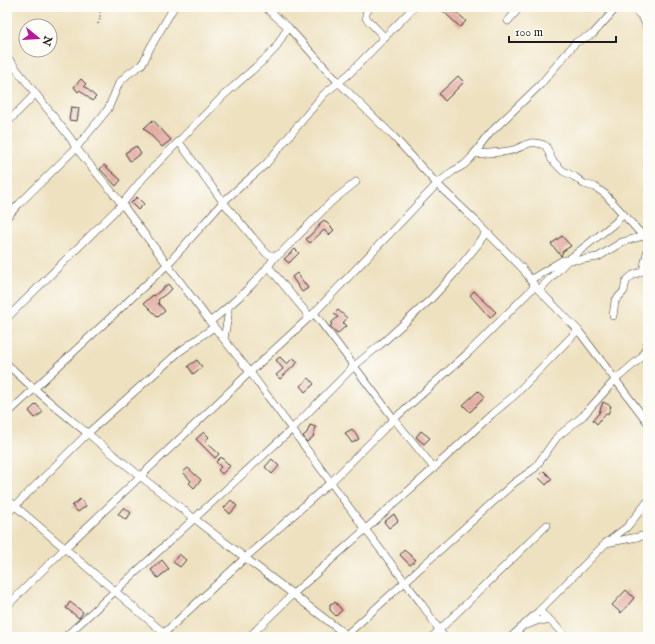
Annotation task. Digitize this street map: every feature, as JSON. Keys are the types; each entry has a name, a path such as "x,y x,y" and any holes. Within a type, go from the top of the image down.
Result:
{"street":[{"path":"7,217 76,148 108,109 119,83 128,74 141,65 174,7"},
{"path":"370,7 366,13 366,18 384,38"},
{"path":"7,414 167,265 223,202 266,164 324,94 340,83 414,7"},
{"path":"508,21 520,7"},
{"path":"7,606 64,549 312,315 437,184 453,171 464,165 497,126 540,85 576,42 593,34 617,7"},
{"path":"632,7 643,18 648,30"},
{"path":"267,8 288,27 437,184 523,269 538,290 578,330 648,423"},
{"path":"7,318 122,204 144,177 224,95 275,49 288,27"},
{"path":"7,57 76,148 122,204 212,325 250,372 405,581 444,637"},
{"path":"7,73 14,66"},
{"path":"7,123 35,94"},
{"path":"179,142 223,202 266,253 274,257"},
{"path":"474,154 510,151 529,143 536,142 543,144 548,149 552,160 563,171 575,176 584,184 605,194 633,225 646,236"},
{"path":"7,514 88,433 179,352 212,325 268,266 274,257 280,254 331,202 356,182"},
{"path":"7,499 115,591 162,635 246,557 331,482 394,419 469,352 496,324 525,298 538,290 568,260 615,223 623,214"},
{"path":"615,223 633,225"},
{"path":"65,637 292,429 354,366 380,345 431,299 454,274 487,233"},
{"path":"530,280 563,260 578,260 598,257 622,242 646,236"},
{"path":"613,316 615,301 624,291 626,281 633,275 643,271 648,248"},
{"path":"268,266 312,315 354,366 394,419 434,468"},
{"path":"224,339 228,308"},
{"path":"249,637 293,594 492,414 515,395 578,330"},
{"path":"7,364 34,389 141,477 194,519 246,557 345,636 514,483 535,468 557,437 583,416 616,380 642,357 648,342"},
{"path":"511,637 539,611 606,543 627,527 648,501"},
{"path":"432,637 547,525"},
{"path":"606,543 648,535"},
{"path":"539,611 566,637"},
{"path":"521,628 539,620 552,622"}],"path":[{"path":"98,24 100,19 100,7"}],"building":[{"path":"447,7 451,7 466,21 460,27 443,11"},
{"path":"458,76 464,82 445,101 439,94"},
{"path":"81,79 86,84 84,86 96,97 92,101 80,90 78,92 74,87"},
{"path":"71,107 79,108 77,121 69,120"},
{"path":"153,120 171,140 162,147 144,128"},
{"path":"136,146 141,154 130,161 125,153"},
{"path":"104,165 121,180 116,186 100,169"},
{"path":"137,197 144,204 138,210 131,203"},
{"path":"324,220 334,230 329,235 324,230 310,243 306,239 320,226 318,225"},
{"path":"562,236 571,246 563,251 561,256 551,244"},
{"path":"295,249 299,253 289,263 284,259"},
{"path":"297,273 308,288 302,292 292,277"},
{"path":"168,284 172,289 158,300 158,303 165,311 158,317 144,303"},
{"path":"474,291 496,312 490,318 470,295"},
{"path":"338,310 347,318 343,323 346,326 337,334 330,326 332,324 331,323 338,317 334,314"},
{"path":"280,357 287,364 293,358 298,362 280,379 276,375 283,369 276,360"},
{"path":"197,360 202,367 193,374 188,366"},
{"path":"309,378 314,384 305,392 300,386"},
{"path":"478,391 484,398 470,412 463,405"},
{"path":"603,402 611,406 608,414 606,413 597,424 593,420 599,413"},
{"path":"36,404 43,412 35,418 29,411"},
{"path":"310,425 316,427 313,437 307,442 303,436 307,433"},
{"path":"352,429 359,439 352,443 345,433"},
{"path":"421,431 430,438 424,444 416,437"},
{"path":"204,432 209,437 205,441 219,454 215,458 196,439"},
{"path":"221,457 230,466 222,474 218,470 221,467 216,462"},
{"path":"272,459 279,466 272,474 265,467"},
{"path":"188,468 201,480 194,488 189,483 191,481 183,472"},
{"path":"544,471 552,479 546,485 538,477"},
{"path":"80,499 86,506 78,512 72,506"},
{"path":"231,500 237,506 230,514 224,508"},
{"path":"124,507 131,513 126,520 118,514"},
{"path":"394,514 398,521 389,528 384,522"},
{"path":"404,550 416,560 410,565 400,555"},
{"path":"179,554 186,560 180,567 173,562"},
{"path":"162,560 169,569 158,578 151,570"},
{"path":"626,590 634,598 621,613 612,605"},
{"path":"70,602 83,612 79,618 66,608"},
{"path":"335,602 342,610 336,616 330,610 330,604"}]}
